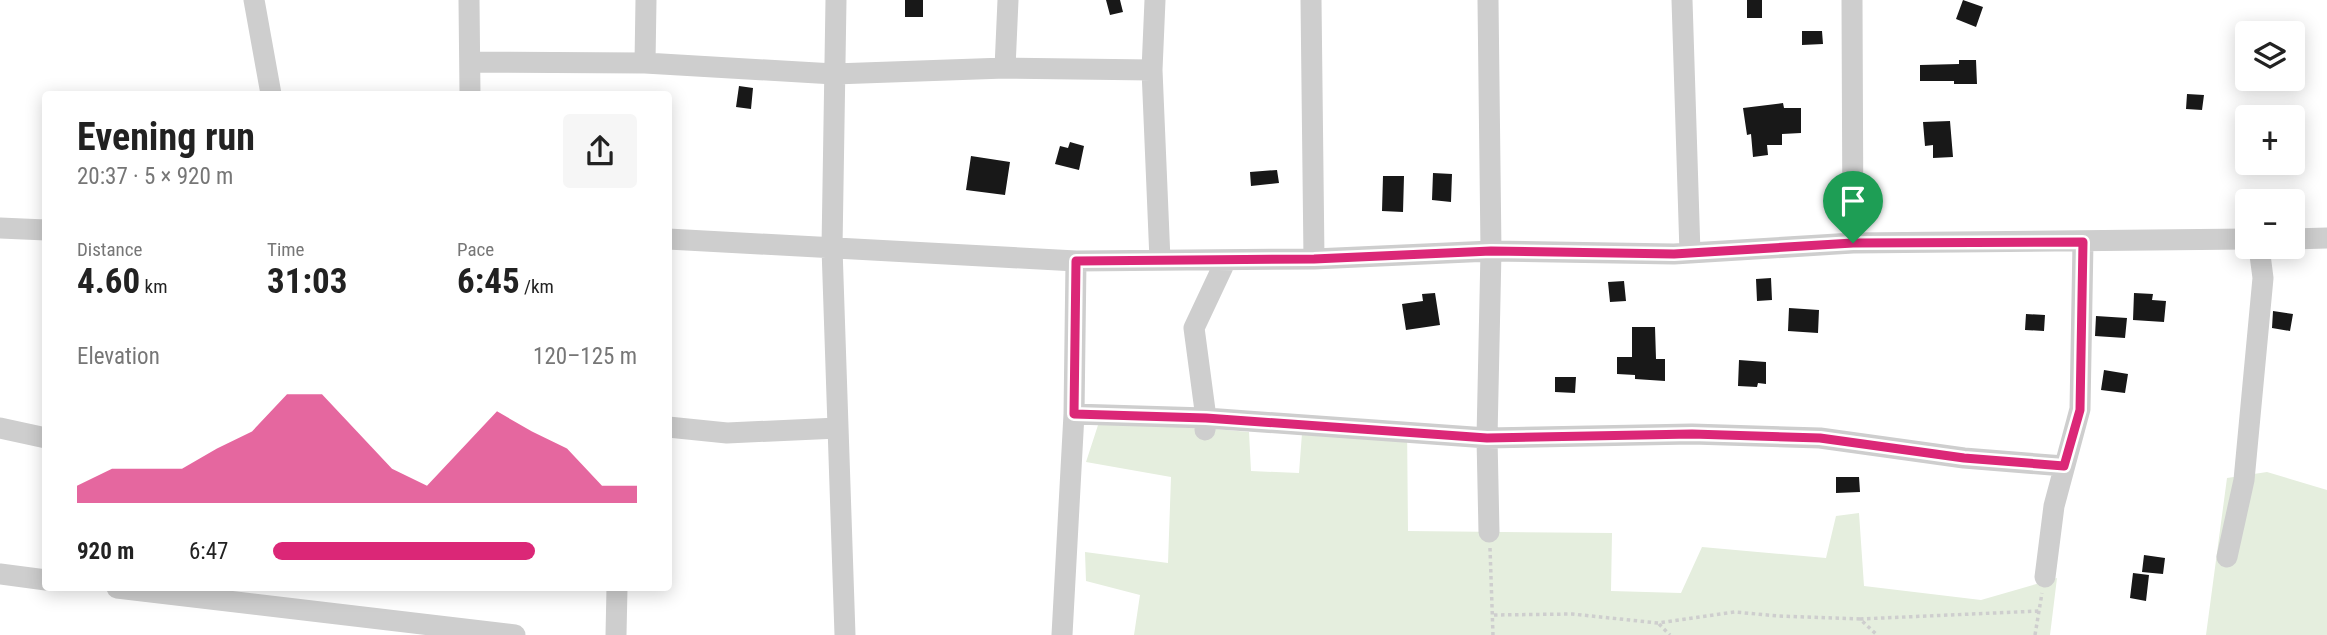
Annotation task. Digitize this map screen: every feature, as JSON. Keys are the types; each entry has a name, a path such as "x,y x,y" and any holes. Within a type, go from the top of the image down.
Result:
{"street":[{"path":"254,0 270,91"},
{"path":"469,0 470,91"},
{"path":"645,63 646,0"},
{"path":"836,0 832,248 845,635"},
{"path":"1004,68 1008,0"},
{"path":"1155,0 1152,70 1160,260"},
{"path":"1311,0 1314,259"},
{"path":"1488,0 1491,251 1487,438 1489,532"},
{"path":"1682,0 1690,253"},
{"path":"1852,0 1853,243"},
{"path":"470,62 645,63 835,74 1004,68 1152,70"},
{"path":"0,228 42,230"},
{"path":"2305,239 2327,238"},
{"path":"672,239 1076,261 1314,259 1491,251 1690,253 1853,243 2235,239"},
{"path":"2045,577 2054,506 2080,410 2083,242"},
{"path":"2228,557 2244,480 2263,278 2261,259"},
{"path":"1205,425 1194,328 1226,260"},
{"path":"1062,635 1074,414 1076,261"},
{"path":"1074,414 1205,425 1487,438 1692,434 1820,438 1964,458 2064,466"},
{"path":"0,428 42,437"},
{"path":"672,428 727,433 838,428"},
{"path":"0,574 42,579"},
{"path":"142,591 514,635"},
{"path":"616,635 617,591"}],"path":[{"path":"1489,532 1493,635"},
{"path":"2035,635 2045,577"},
{"path":"1493,615 1572,614 1658,623 1735,612 1860,619 2039,611"},
{"path":"1860,619 1877,635"},
{"path":"1658,623 1670,635"}],"green space":[{"path":"1100,419 1249,432 1251,471 1299,473 1303,420 1407,422 1408,531 1612,533 1611,591 1681,593 1702,547 1826,558 1836,516 1859,513 1864,586 1981,600 2057,578 2050,635 1134,635 1140,595 1086,581 1085,552 1168,563 1171,477 1086,462"},
{"path":"2267,472 2327,490 2327,635 2206,635 2227,478"}],"building":[{"path":"905,0 923,0 923,17 905,17"},
{"path":"1106,0 1120,0 1123,12 1110,15"},
{"path":"1747,0 1762,0 1762,18 1747,18"},
{"path":"1963,0 1983,7 1976,27 1956,19"},
{"path":"1802,31 1822,31 1823,44 1802,45"},
{"path":"1959,60 1976,60 1977,84 1920,81 1920,65 1959,64"},
{"path":"739,86 753,88 751,109 736,107"},
{"path":"2187,94 2204,95 2202,110 2186,109"},
{"path":"1783,103 1784,108 1801,108 1801,133 1782,134 1782,145 1767,145 1768,155 1753,157 1751,134 1747,135 1743,108"},
{"path":"1950,121 1953,157 1933,158 1933,145 1925,146 1923,122"},
{"path":"1070,142 1084,146 1079,170 1055,164 1060,146 1068,148"},
{"path":"971,156 1010,162 1005,195 966,190"},
{"path":"1277,170 1279,183 1251,186 1250,172"},
{"path":"1433,173 1452,174 1451,202 1432,200"},
{"path":"1383,176 1404,176 1403,212 1382,211"},
{"path":"1771,278 1772,300 1757,301 1756,279"},
{"path":"1624,281 1626,301 1610,302 1608,282"},
{"path":"1435,293 1440,325 1406,330 1402,304 1423,301 1422,294"},
{"path":"2134,293 2153,294 2152,300 2166,301 2164,322 2133,320"},
{"path":"1789,308 1819,310 1818,333 1788,331"},
{"path":"2273,311 2293,314 2290,331 2272,328"},
{"path":"2026,314 2045,315 2044,331 2025,330"},
{"path":"2096,316 2127,318 2125,338 2095,336"},
{"path":"1632,327 1655,327 1656,359 1665,359 1665,381 1635,379 1635,375 1617,374 1617,357 1632,357"},
{"path":"1739,360 1766,362 1766,384 1758,383 1757,387 1738,386"},
{"path":"2104,370 2128,374 2125,393 2101,390"},
{"path":"1555,377 1576,377 1575,393 1555,392"},
{"path":"1836,477 1859,477 1860,492 1836,493"},
{"path":"2144,555 2165,558 2163,574 2142,572"},
{"path":"2133,573 2149,575 2146,601 2130,598"}],"route":[{"path":"2083,242 2080,410 2064,466 1964,458 1820,438 1692,434 1487,438 1206,418 1074,414 1076,261 1314,259 1491,251 1674,254 1853,243 2083,242"}]}
